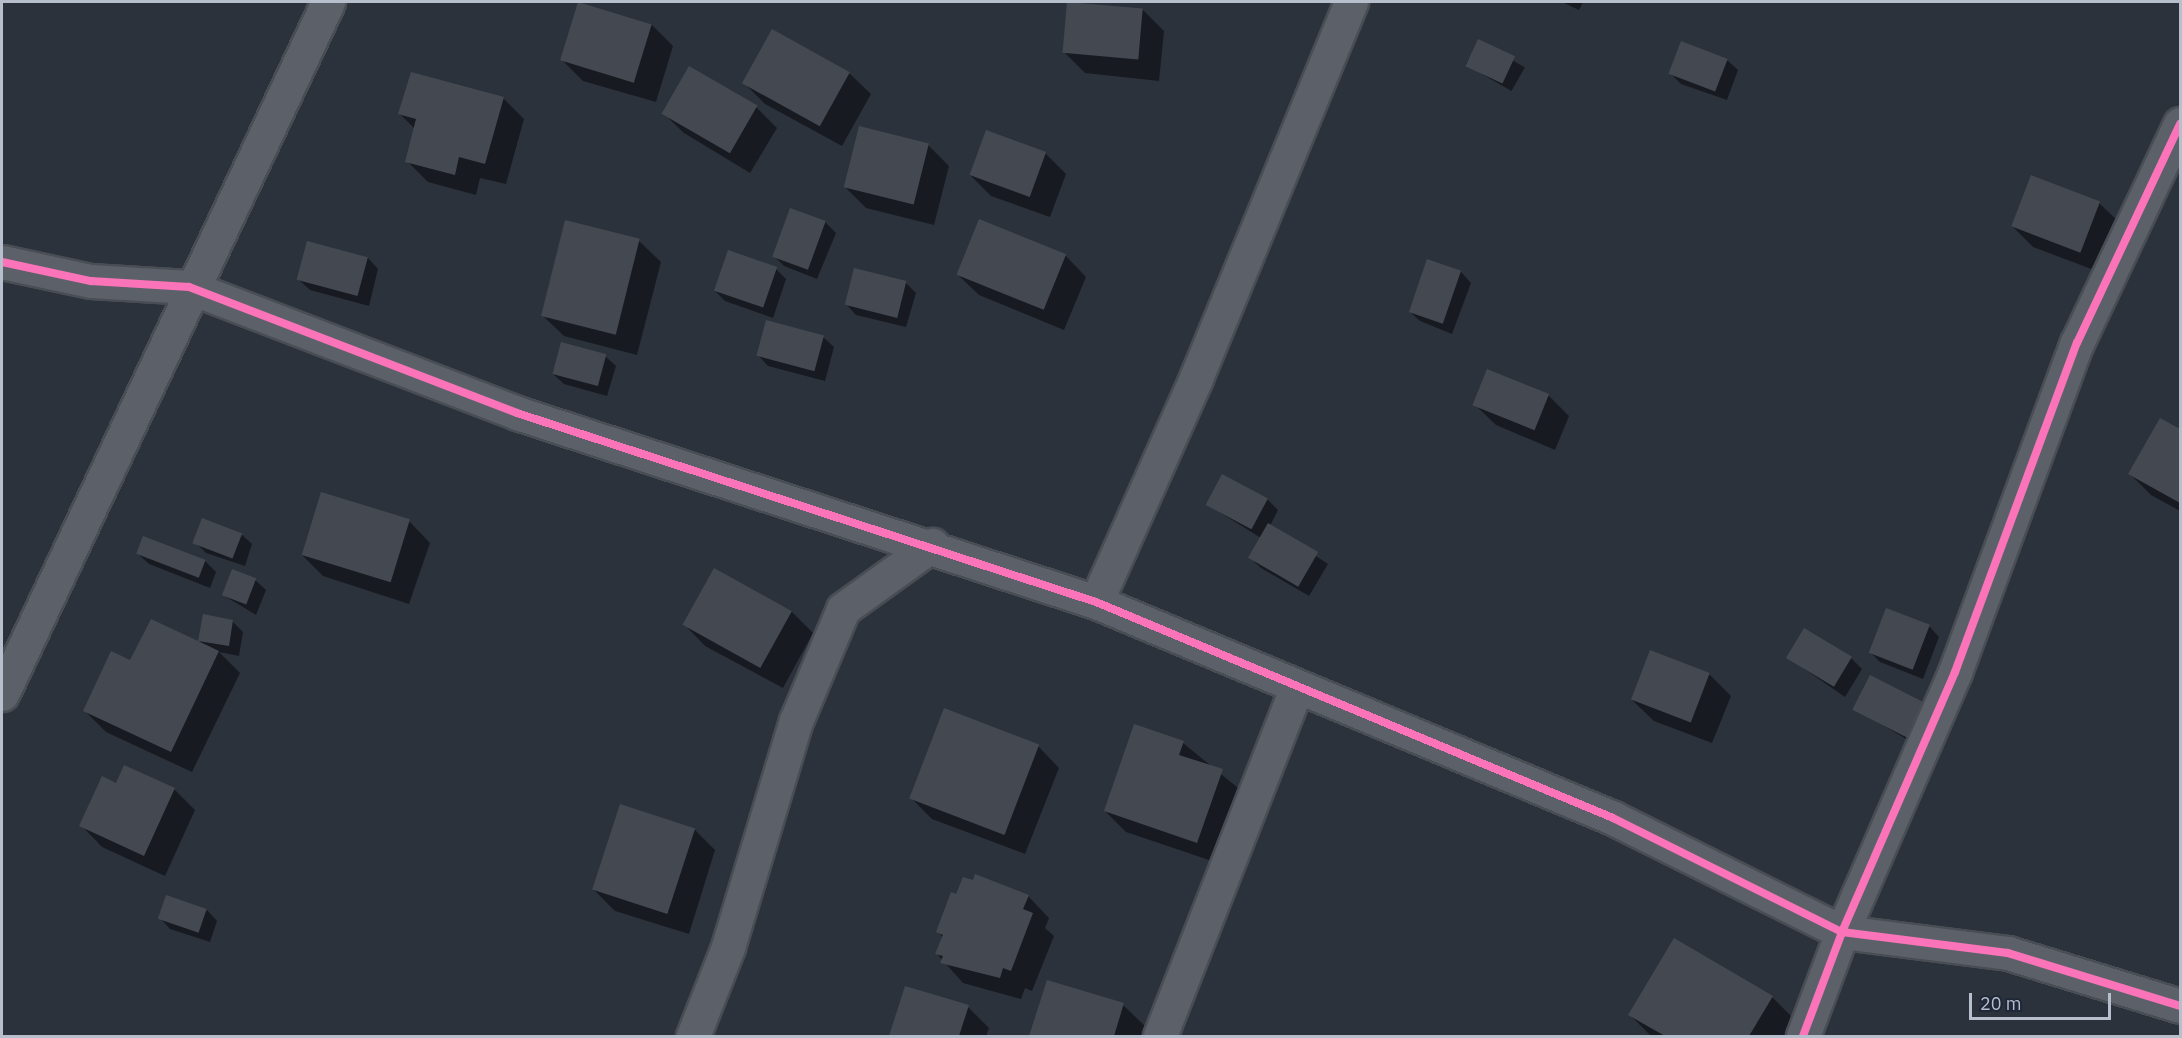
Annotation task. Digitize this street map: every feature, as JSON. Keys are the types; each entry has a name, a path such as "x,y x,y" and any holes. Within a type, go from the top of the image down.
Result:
{"street":[{"path":"2,694 189,287 328,2"},
{"path":"1096,602 1196,378 1351,2"},
{"path":"1803,1036 1842,932 1955,672 2078,343 2181,124"},
{"path":"2,262 91,281 189,287 517,413 932,545 1096,602 1612,818 1842,932 2008,953 2181,1006"},
{"path":"693,1036 728,947 796,721 843,609 932,545"},
{"path":"1160,1036 1297,687"}],"building":[{"path":"578,2 652,25 634,83 560,60"},
{"path":"1067,2 1143,9 1138,59 1063,53"},
{"path":"772,29 850,72 820,126 742,83"},
{"path":"1478,39 1515,56 1502,84 1465,66"},
{"path":"1681,41 1728,59 1715,92 1668,74"},
{"path":"689,66 757,106 730,153 662,114"},
{"path":"411,72 504,97 485,164 459,157 455,175 405,162 416,119 398,114"},
{"path":"859,126 929,143 914,205 844,187"},
{"path":"986,130 1046,152 1030,197 970,175"},
{"path":"2031,175 2100,202 2080,253 2011,226"},
{"path":"790,208 826,221 808,270 772,257"},
{"path":"979,219 1066,254 1044,310 957,275"},
{"path":"565,220 640,239 616,335 541,316"},
{"path":"307,241 368,257 358,296 297,280"},
{"path":"728,250 777,267 763,308 714,291"},
{"path":"1427,259 1461,271 1443,324 1409,312"},
{"path":"854,268 906,281 897,318 845,305"},
{"path":"766,320 824,336 814,371 756,356"},
{"path":"561,342 606,354 598,386 552,374"},
{"path":"1487,369 1549,394 1535,430 1472,405"},
{"path":"2160,418 2180,429 2180,503 2128,474"},
{"path":"1222,474 1268,498 1251,529 1206,505"},
{"path":"321,492 410,519 391,582 302,555"},
{"path":"202,518 242,533 232,559 192,543"},
{"path":"1268,523 1318,552 1298,587 1248,558"},
{"path":"143,536 206,560 199,578 136,554"},
{"path":"714,568 792,611 760,668 682,625"},
{"path":"232,569 256,578 246,604 222,595"},
{"path":"1886,608 1930,625 1913,670 1869,653"},
{"path":"203,614 233,620 229,646 198,641"},
{"path":"151,619 219,651 171,752 83,711 111,651 130,660"},
{"path":"1804,628 1852,657 1834,687 1786,658"},
{"path":"1650,650 1710,673 1691,722 1631,699"},
{"path":"1870,675 1926,704 1908,738 1852,710"},
{"path":"944,708 1039,745 1004,835 909,799"},
{"path":"1134,724 1184,741 1179,755 1223,769 1197,843 1104,811"},
{"path":"124,765 175,788 144,856 79,826 102,776 116,783"},
{"path":"620,804 695,828 667,914 592,890"},
{"path":"975,874 1029,895 1023,909 1033,913 1011,971 1003,968 1000,978 940,963 943,956 935,954 943,935 936,932 951,892 956,894 963,877 973,880"},
{"path":"166,895 207,909 199,933 158,919"},
{"path":"1674,938 1773,996 1749,1036 1665,1036 1628,1015"},
{"path":"1047,980 1124,1003 1114,1036 1029,1036"},
{"path":"905,986 969,1005 959,1036 889,1036"}],"cycle path":[{"path":"1803,1036 1842,932 1955,672 2077,343 2180,124"},
{"path":"2,262 91,281 189,287 517,413 1096,602 1613,818 1842,932 2008,953 2180,1006"}]}
